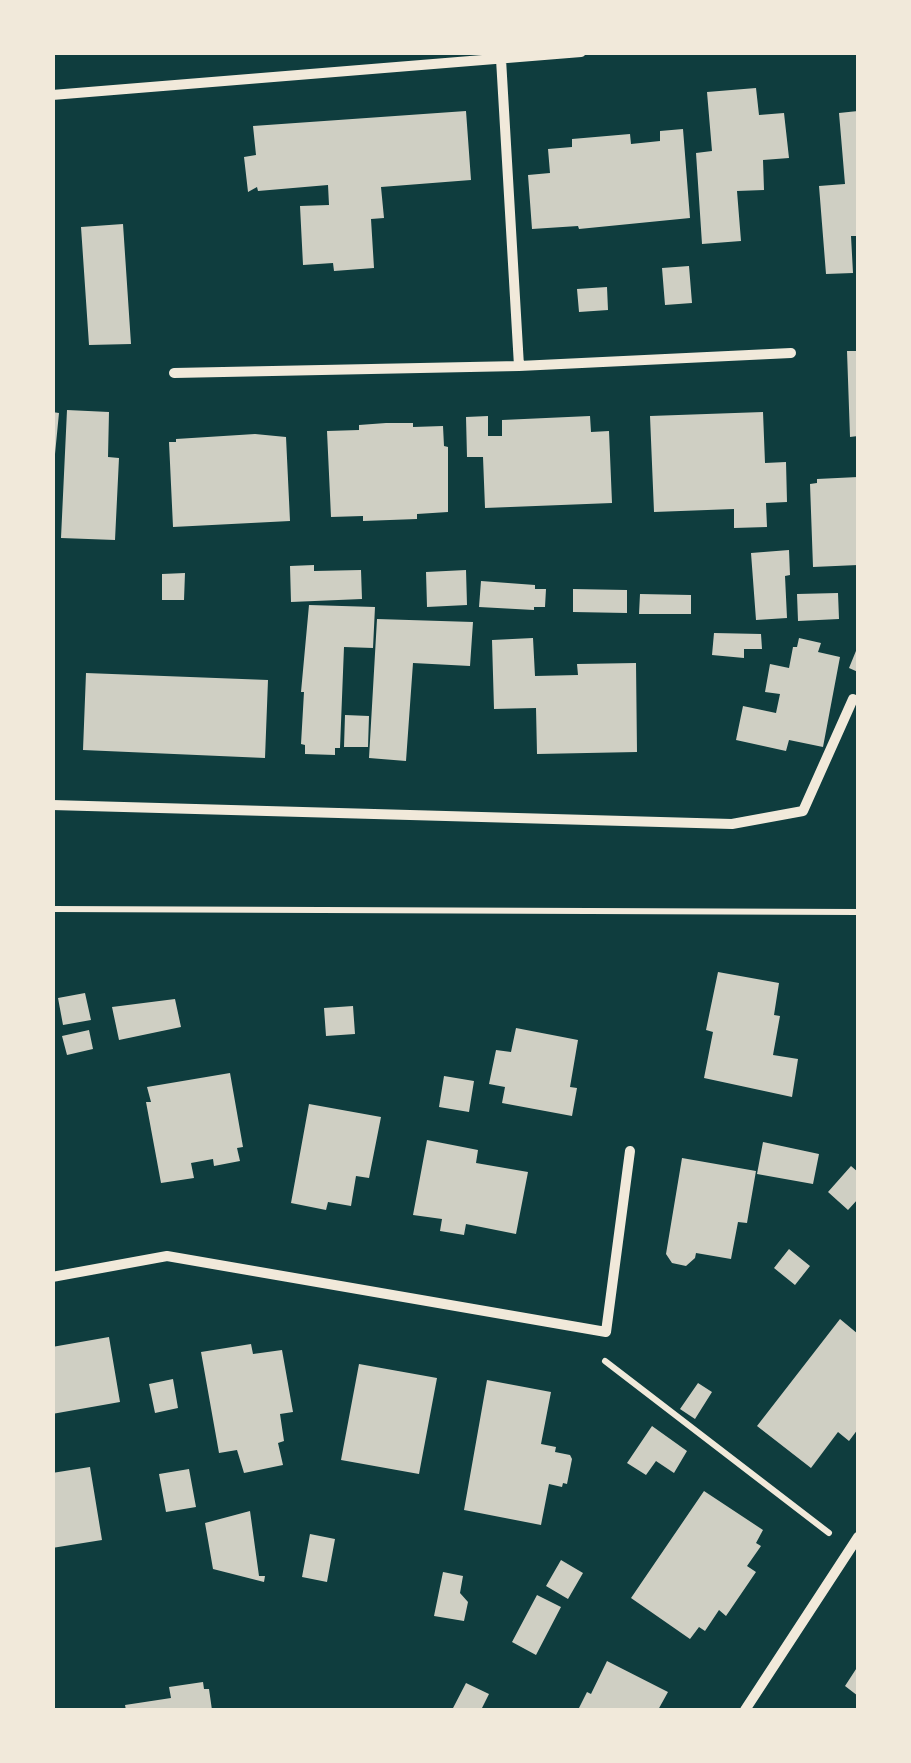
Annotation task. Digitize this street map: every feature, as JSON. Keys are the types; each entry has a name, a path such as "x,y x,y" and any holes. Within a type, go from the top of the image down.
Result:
{"street":[{"path":"52,95 581,52"},
{"path":"502,59 519,366"},
{"path":"174,373 519,366 791,353"},
{"path":"52,804 732,824 803,812 852,699"},
{"path":"52,1278 167,1256 606,1332 630,1151"},
{"path":"746,1710 858,1537"}],"path":[{"path":"52,909 858,912"},
{"path":"603,1359 850,1549"}],"building":[{"path":"756,88 759,115 784,113 789,158 763,160 764,190 737,191 741,241 702,244 696,153 712,151 707,92"},
{"path":"466,111 471,180 381,187 384,218 371,219 374,268 334,271 333,263 303,265 300,206 329,205 328,185 258,191 257,187 248,192 244,157 256,155 253,126"},
{"path":"858,111 858,236 851,236 853,273 826,274 819,186 845,184 839,113"},
{"path":"683,129 690,218 579,229 532,229 528,175 550,173 548,149 572,147 572,139 630,134 631,144 660,141 660,131"},
{"path":"123,224 131,344 89,345 81,227"},
{"path":"689,266 692,303 665,305 662,268"},
{"path":"607,287 608,310 579,312 577,289"},
{"path":"847,351 858,351 858,436 850,437"},
{"path":"67,410 109,412 108,457 119,458 115,540 61,538"},
{"path":"52,412 59,413 55,454 52,454"},
{"path":"763,412 765,463 786,462 787,502 766,503 767,527 734,528 734,509 654,512 650,416"},
{"path":"488,416 488,436 502,436 502,420 590,416 591,432 609,431 612,503 485,508 483,457 467,457 466,417"},
{"path":"359,425 443,426 444,446 448,447 448,512 417,514 417,519 363,521 363,516 331,517 327,431 359,430"},
{"path":"255,434 286,437 290,521 173,527 169,442"},
{"path":"858,477 858,565 813,567 810,484 817,483 817,479"},
{"path":"789,550 790,575 785,576 787,618 756,620 751,553"},
{"path":"314,565 314,571 361,570 362,599 291,602 290,566"},
{"path":"466,570 467,605 427,607 426,572"},
{"path":"185,573 184,600 162,600 162,574"},
{"path":"481,581 546,589 545,607 479,607"},
{"path":"573,589 627,590 627,613 573,612"},
{"path":"838,593 839,619 798,621 797,594"},
{"path":"640,594 691,595 691,614 639,614"},
{"path":"309,605 375,607 373,648 344,647 340,748 335,748 335,755 305,754 305,745 301,744"},
{"path":"377,619 473,622 470,666 413,663 406,761 369,758"},
{"path":"714,633 761,634 762,649 744,649 744,658 712,655"},
{"path":"533,638 535,676 578,675 577,664 636,663 637,752 537,754 536,708 494,709 492,640"},
{"path":"799,638 821,643 818,652 840,657 823,747 789,740 786,751 736,740 743,706 776,713 780,694 765,692 770,664 789,668"},
{"path":"858,646 858,672 849,668"},
{"path":"86,673 268,680 265,758 83,750"},
{"path":"345,715 369,716 368,747 344,747"},
{"path":"718,972 779,983 774,1015 780,1016 773,1055 798,1059 792,1097 704,1078 713,1032 706,1030"},
{"path":"85,993 91,1020 63,1025 58,998"},
{"path":"175,999 181,1027 119,1040 112,1007"},
{"path":"353,1006 355,1034 326,1036 324,1008"},
{"path":"516,1028 578,1040 570,1087 577,1088 572,1116 502,1103 505,1087 489,1084 496,1050 511,1052"},
{"path":"89,1030 93,1049 67,1055 62,1036"},
{"path":"230,1073 243,1147 237,1148 240,1161 214,1166 213,1159 191,1163 194,1178 161,1183 146,1102 151,1102 147,1087"},
{"path":"444,1076 474,1081 469,1112 439,1107"},
{"path":"309,1104 381,1117 369,1178 356,1176 351,1206 328,1202 326,1210 291,1203"},
{"path":"427,1140 478,1150 476,1163 528,1172 516,1234 466,1224 464,1235 440,1231 442,1219 413,1215"},
{"path":"763,1142 819,1154 813,1184 757,1174"},
{"path":"682,1158 756,1171 747,1223 738,1222 731,1259 696,1253 686,1266 672,1263 666,1254"},
{"path":"851,1166 858,1172 858,1199 848,1210 828,1192"},
{"path":"789,1249 810,1266 795,1285 774,1268"},
{"path":"840,1319 858,1334 858,1429 849,1441 838,1432 811,1468 757,1426"},
{"path":"109,1337 120,1402 52,1414 52,1347"},
{"path":"251,1344 253,1354 282,1350 293,1412 280,1414 284,1441 278,1443 283,1465 244,1473 237,1450 219,1453 201,1352"},
{"path":"359,1364 437,1378 419,1474 341,1460"},
{"path":"173,1379 178,1408 155,1413 149,1384"},
{"path":"487,1380 551,1392 541,1444 556,1447 555,1452 572,1459 567,1484 549,1484 541,1525 464,1510"},
{"path":"698,1383 712,1392 695,1419 680,1409"},
{"path":"652,1426 687,1451 674,1473 656,1461 646,1475 627,1463"},
{"path":"90,1467 102,1540 52,1548 52,1473"},
{"path":"189,1469 196,1507 166,1512 159,1474"},
{"path":"704,1491 763,1530 756,1543 761,1546 747,1566 756,1572 726,1616 719,1610 705,1631 699,1627 690,1639 631,1598"},
{"path":"250,1511 259,1576 265,1576 264,1582 213,1569 205,1523"},
{"path":"310,1534 335,1539 327,1582 302,1577"},
{"path":"561,1560 583,1573 568,1599 546,1586"},
{"path":"443,1572 463,1576 460,1593 468,1602 464,1621 434,1616"},
{"path":"537,1595 561,1607 536,1655 512,1642"},
{"path":"607,1661 668,1692 658,1710 578,1710 587,1692 591,1694"},
{"path":"858,1666 858,1696 845,1686"},
{"path":"203,1682 204,1689 209,1689 212,1710 126,1710 125,1705 171,1698 169,1687"},
{"path":"466,1683 489,1694 481,1710 452,1710"}]}
